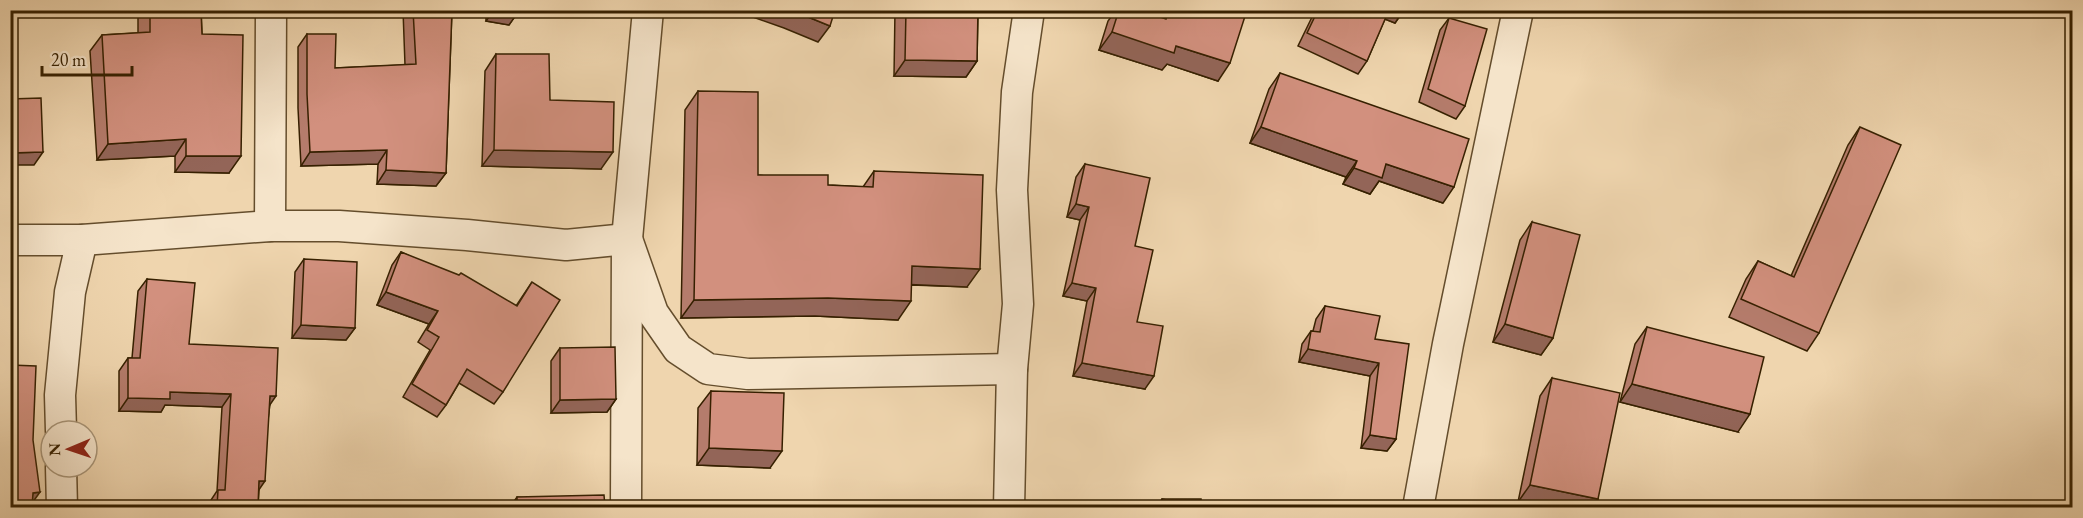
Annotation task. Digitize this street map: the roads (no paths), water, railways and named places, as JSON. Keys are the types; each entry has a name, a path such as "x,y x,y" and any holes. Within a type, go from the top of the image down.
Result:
{"street":[{"path":"270,226 271,10"},
{"path":"626,507 627,239 648,10"},
{"path":"1009,507 1012,369 1018,304 1012,190 1017,92 1029,10"},
{"path":"1418,507 1448,344 1518,10"},
{"path":"10,240 82,240 270,226 339,226 566,245 627,239"},
{"path":"627,239 653,313 678,349 708,369 748,374 1012,369"},
{"path":"61,419 60,395 70,292 82,240"},
{"path":"62,479 62,507"}]}
